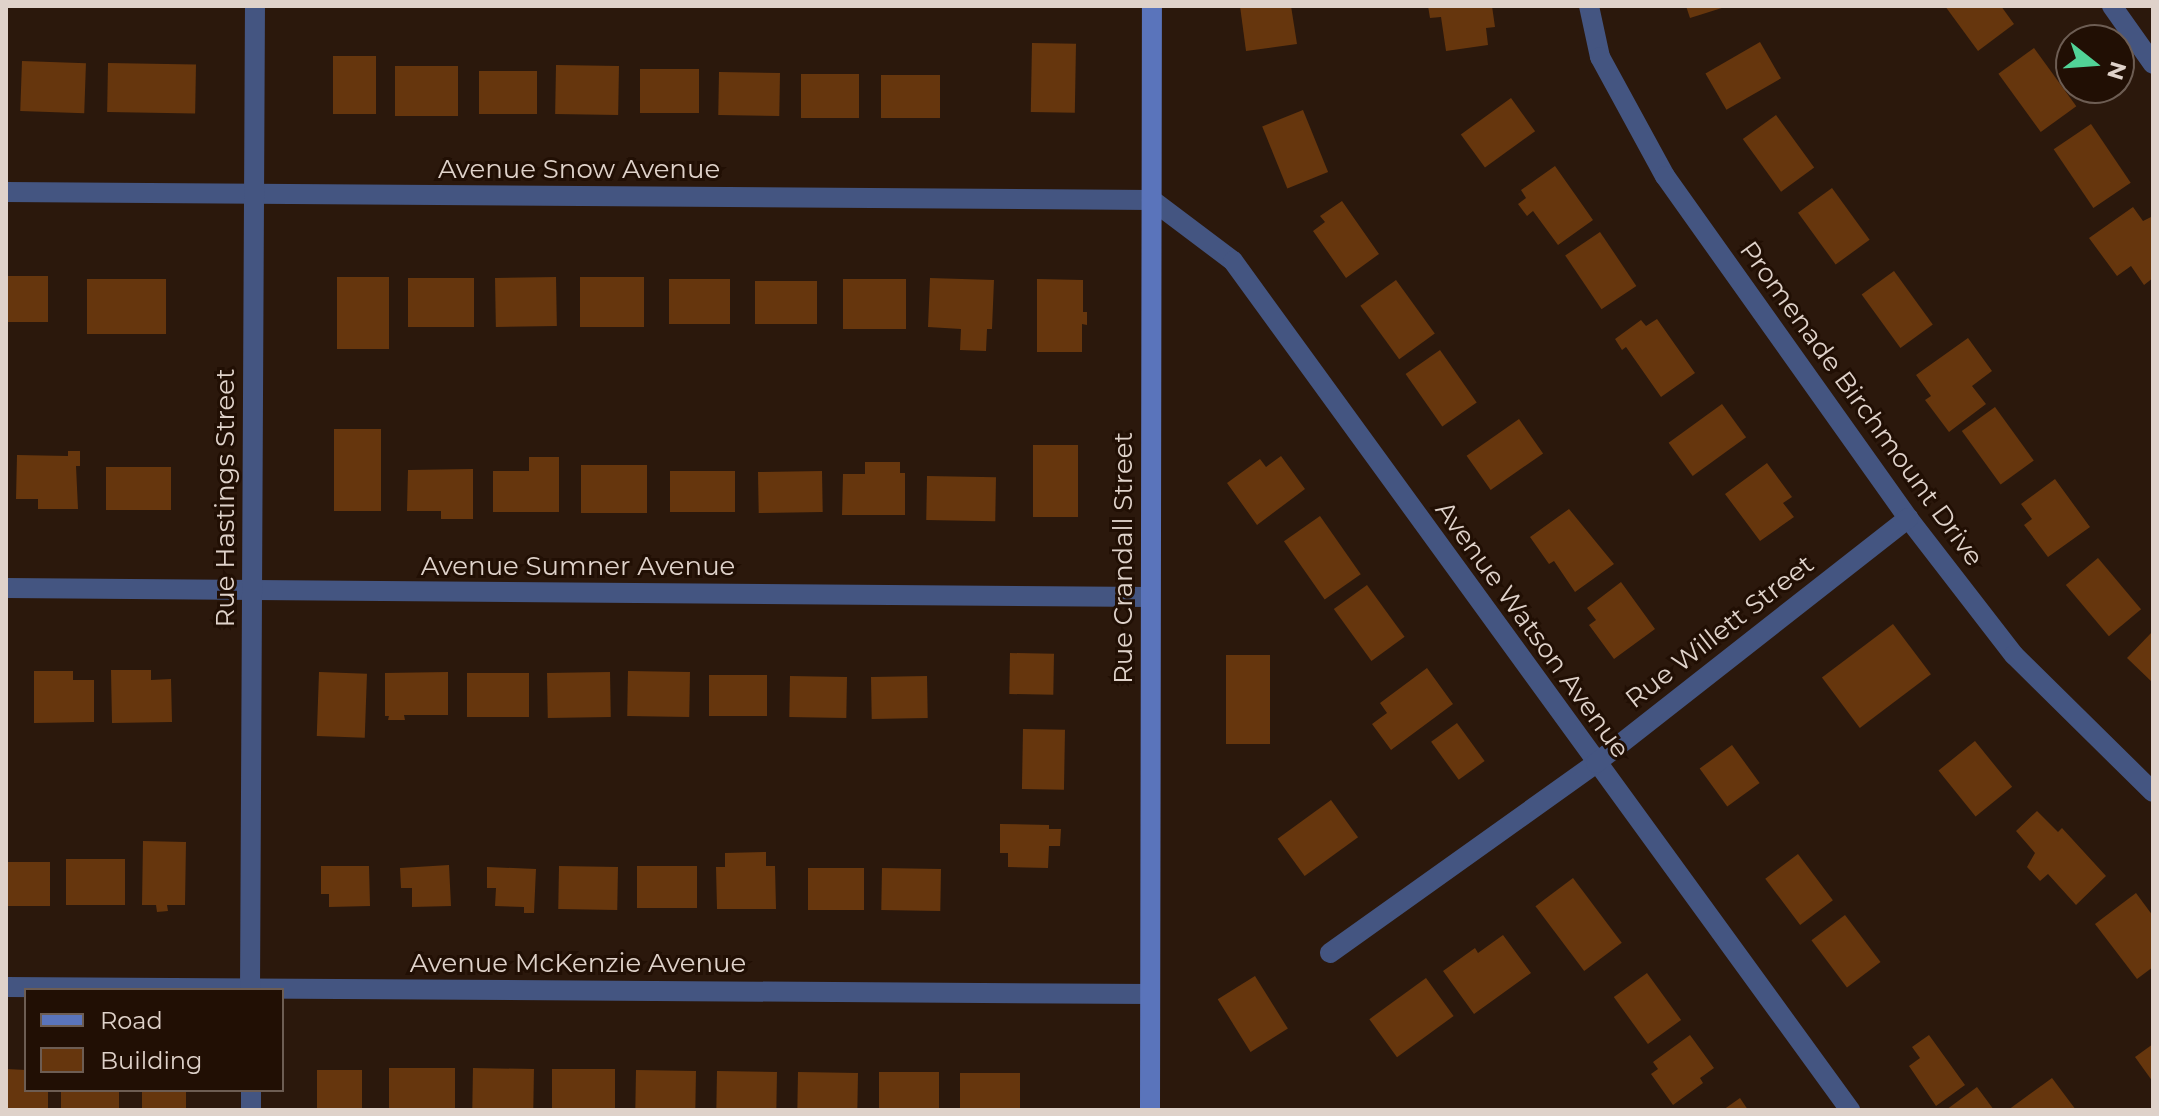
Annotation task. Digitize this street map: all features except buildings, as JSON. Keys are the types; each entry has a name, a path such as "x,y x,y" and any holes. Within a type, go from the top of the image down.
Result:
{"street":[{"name":"Rue Hastings Street","path":"250,988 255,6"},
{"name":"Rue Crandall Street","path":"1150,1110 1152,6"},
{"name":"Promenade Birchmount Drive","path":"1589,6 1600,57 1665,176 1908,518 2014,655 2153,792"},
{"path":"2112,6 2153,64"},
{"name":"Avenue Snow Avenue","path":"6,192 1152,200"},
{"name":"Avenue Watson Avenue","path":"1152,200 1233,261 1850,1110"},
{"name":"Rue Willett Street","path":"1330,953 1596,763 1908,518"},
{"name":"Avenue Sumner Avenue","path":"6,588 1150,597"},
{"name":"Avenue McKenzie Avenue","path":"6,987 128,988"},
{"name":"Avenue McKenzie Avenue","path":"284,989 1150,994"}]}
